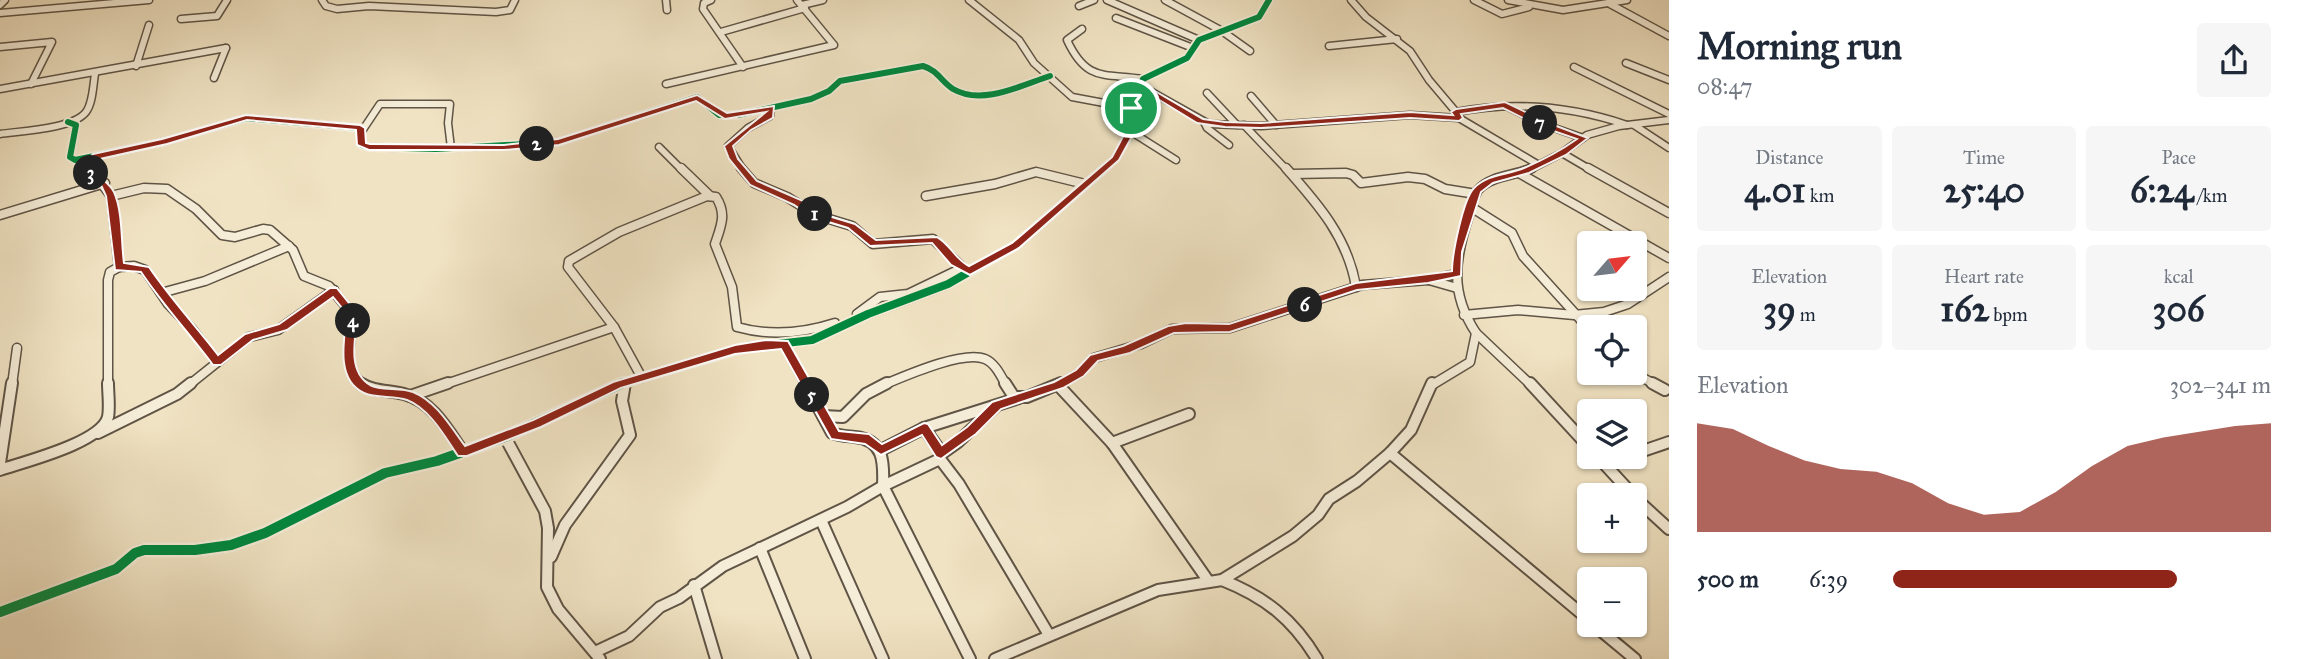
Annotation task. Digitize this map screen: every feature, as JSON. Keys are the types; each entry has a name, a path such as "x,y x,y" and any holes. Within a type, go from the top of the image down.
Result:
{"street":[{"path":"0,5 5,0"},
{"path":"0,13 149,0"},
{"path":"181,19 217,16 227,0"},
{"path":"322,0 326,6 337,9 369,6 501,12 510,10 515,0"},
{"path":"407,9 417,0"},
{"path":"666,0 667,10"},
{"path":"711,0 704,3 703,9 743,67"},
{"path":"721,32 802,4 823,0"},
{"path":"970,0 1019,40 1034,63 1072,97 1131,108"},
{"path":"1079,6 1094,0"},
{"path":"1107,0 1196,44"},
{"path":"1165,0 1222,31 1250,51"},
{"path":"642,378 614,327 568,267 569,261 619,232 710,196 716,197 722,205 724,224 715,244 732,287 736,325 740,329 799,332 821,329 853,316 880,297 908,294 966,270 1016,245 1116,158 1130,131 1131,108 1142,82 1187,58 1196,44 1258,17 1269,0"},
{"path":"1352,0 1366,17 1410,51 1457,115 1537,164"},
{"path":"1474,0 1502,13 1531,6"},
{"path":"1508,0 1563,10 1627,0"},
{"path":"666,83 836,44 802,4"},
{"path":"1610,4 1669,36"},
{"path":"1116,18 1196,44"},
{"path":"136,66 149,25"},
{"path":"1082,29 1067,40 1070,48 1084,64 1099,75 1142,82 1204,122 1276,125 1410,115 1457,115 1505,105 1583,113 1631,125 1669,148"},
{"path":"1141,37 1150,31"},
{"path":"1329,46 1397,39"},
{"path":"0,47 52,42 31,84"},
{"path":"0,89 95,74 226,48 214,78"},
{"path":"1626,63 1669,80"},
{"path":"451,148 448,123 450,104 380,104 362,131 362,145 365,147 451,148 504,147 559,142 697,97 725,116 771,108 824,94 840,81 923,66 929,66 948,86 967,95 1004,90 1050,76"},
{"path":"1574,67 1669,114"},
{"path":"0,134 68,122 86,111 95,74"},
{"path":"1207,93 1293,174 1348,251 1356,287"},
{"path":"1251,96 1276,125"},
{"path":"1505,105 1542,124 1583,138"},
{"path":"771,108 770,116 748,128 728,146 734,159 754,183 816,215 852,226 873,244 933,239 966,270"},
{"path":"68,122 76,125 72,159 97,156 255,117 348,126 362,131"},
{"path":"1577,434 1538,391 1476,333 1464,315 1457,288 1457,252 1476,194 1490,181 1519,173 1562,153 1587,135 1669,120"},
{"path":"1204,122 1207,128 1229,145"},
{"path":"1130,131 1176,160"},
{"path":"659,146 710,196"},
{"path":"1562,153 1667,210"},
{"path":"97,156 90,163 89,169 95,178 105,183 111,196 119,267"},
{"path":"926,196 995,184 1036,172 1085,184"},
{"path":"1293,174 1346,173 1353,175 1361,183 1416,177 1445,189 1476,194"},
{"path":"1519,173 1588,213 1635,236 1669,258"},
{"path":"0,215 105,183"},
{"path":"111,196 144,188 167,188 196,209 222,235 239,237 265,229 289,246 299,261 304,276 334,290 352,314 348,359 356,379 367,389 410,396 437,416 463,452"},
{"path":"1471,207 1511,233 1523,256 1576,315"},
{"path":"160,293 205,281 289,246"},
{"path":"94,433 105,425 109,412 106,309 110,272 119,267 134,266 145,270 160,293 217,362"},
{"path":"0,612 116,569 135,553 144,550 195,550 231,545 265,533 385,472 463,452 625,383 743,348 812,340 868,314 948,284 966,270"},
{"path":"881,450 924,428 1058,385 1080,373 1094,358 1126,350 1172,329 1230,328 1356,287 1428,280 1457,274"},
{"path":"1464,315 1520,310 1576,315 1615,311 1650,292 1669,277"},
{"path":"1428,280 1457,288"},
{"path":"0,470 108,430 177,394 249,337 283,327 334,290"},
{"path":"410,396 614,327"},
{"path":"995,659 1158,590 1222,580 1293,536 1318,515 1329,499 1357,481 1390,453 1410,430 1433,382 1470,362 1476,333"},
{"path":"784,344 835,435 869,439 881,450 883,486 970,659"},
{"path":"0,463 17,348"},
{"path":"822,416 836,419 842,417 850,413 868,392 906,374 971,356 984,358 994,365 1011,394 1019,398"},
{"path":"1647,379 1668,389"},
{"path":"547,565 565,525 630,435 631,429 621,403 625,383"},
{"path":"1058,385 1112,443 1209,582"},
{"path":"505,436 545,511 550,537 545,578 555,603 598,655 629,636 660,607 723,566 821,520 941,457 996,405"},
{"path":"1112,443 1189,414"},
{"path":"924,428 1049,635"},
{"path":"1647,450 1669,442"},
{"path":"1390,453 1577,610"},
{"path":"1609,469 1622,483"},
{"path":"1647,508 1669,529"},
{"path":"821,520 883,659"},
{"path":"760,548 805,659"},
{"path":"1222,580 1265,597 1287,616 1317,659"},
{"path":"694,585 716,659"},
{"path":"1608,637 1635,659"}],"cycle path":[{"path":"0,612 116,569 135,553 144,550 195,550 231,545 265,533 385,473 437,461 505,437 617,385 743,348 812,340 868,314 948,284 1016,245 1116,158 1130,131 1131,108 1143,79 1187,58 1199,40 1259,17 1269,0"},
{"path":"68,122 76,125 70,157 75,160 163,142 246,118 360,128 362,145 369,147 504,147 559,142 697,97 719,115 738,115 811,99 829,91 840,81 923,66 936,72 953,89 976,95 1001,92 1050,76"}],"route":[{"path":"1141,86 1200,121 1225,125 1261,126 1410,115 1459,118 1456,112 1505,105 1542,124 1583,138 1562,153 1526,171 1485,183 1477,191 1461,234 1457,252 1457,274 1428,280 1356,287 1230,328 1186,327 1157,334 1142,344 1094,358 1080,373 1058,385 996,405 958,442 941,454 924,428 881,450 869,439 832,433 784,344 757,345 735,350 617,385 537,423 463,452 437,416 420,402 410,396 367,389 356,379 348,359 352,314 334,290 283,327 249,337 217,362 192,329 168,304 145,270 134,266 119,267 111,196 105,183 95,178 89,169 90,163 97,156 163,142 246,118 360,128 362,145 365,147 504,147 559,142 697,97 719,115 731,117 771,108 770,116 748,128 728,146 734,159 754,183 787,197 816,215 852,226 873,244 933,239 940,243 954,263 970,271 1016,245 1116,158 1130,131 1131,108 1141,86"}]}
